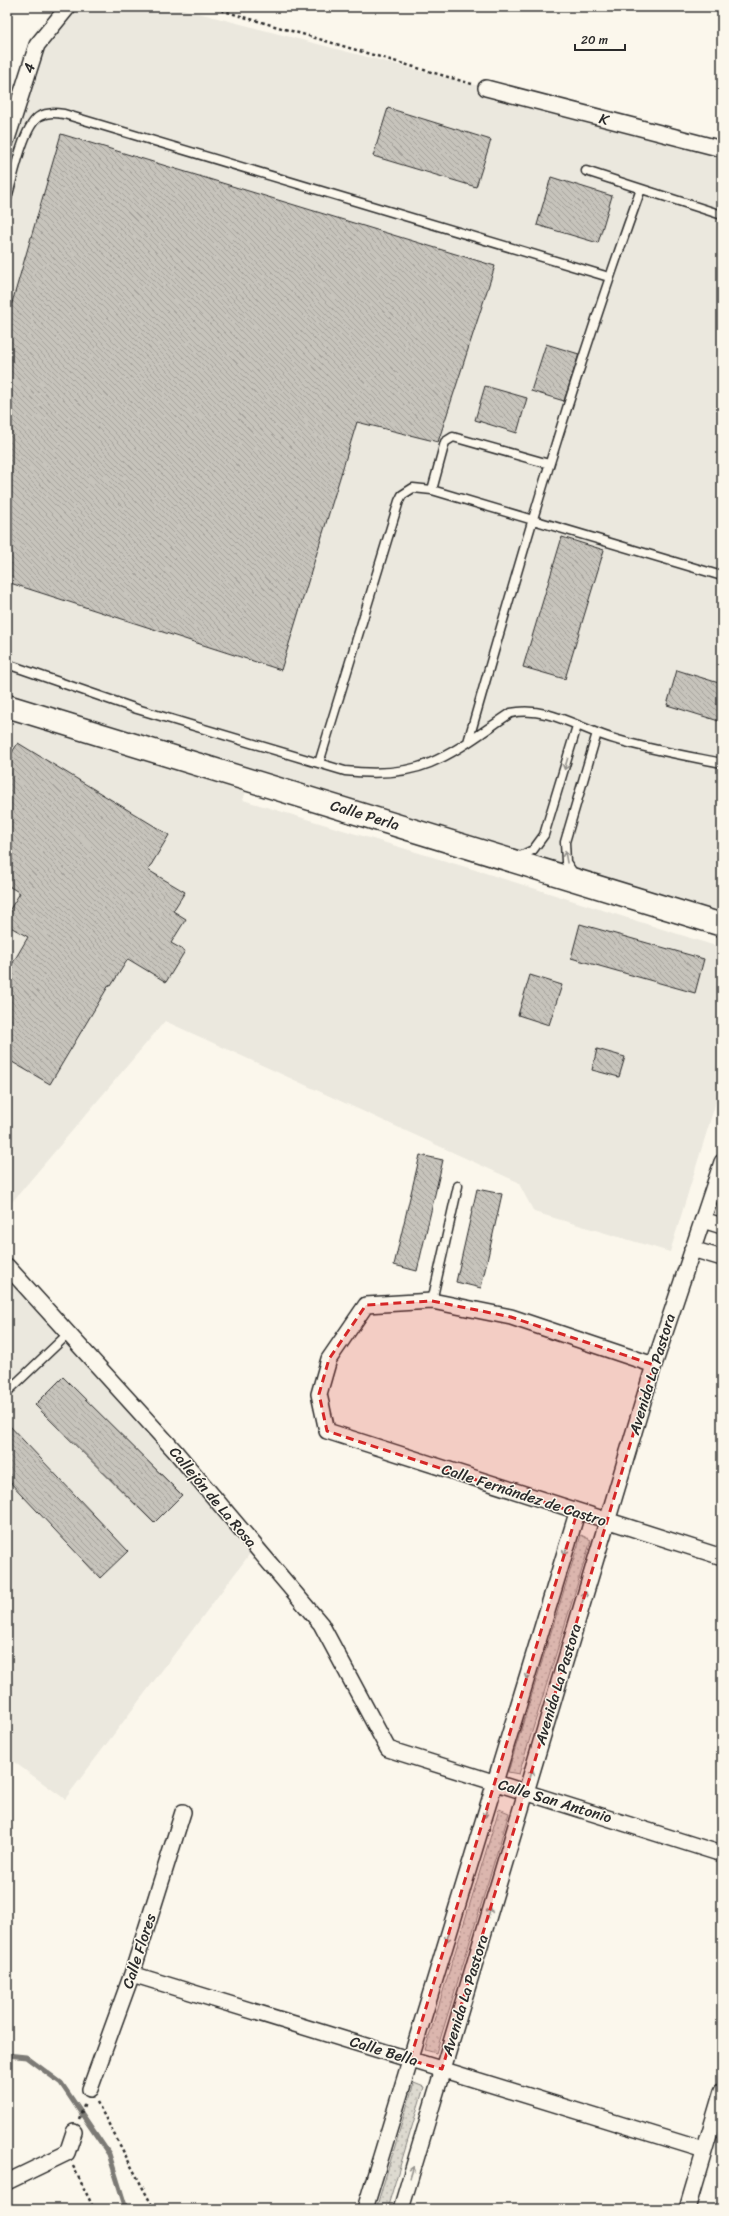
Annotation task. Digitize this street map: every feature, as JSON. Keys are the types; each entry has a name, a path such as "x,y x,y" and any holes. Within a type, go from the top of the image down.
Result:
{"main road":[{"name":"Calle Perla","path":"7,706 722,925"}],"street":[{"name":"4","path":"7,138 37,45 68,7"},
{"name":"K","path":"486,88 722,149"},
{"name":"Avenida La Pastora","path":"401,2209 654,1365 722,1162"},
{"path":"703,1220 722,1226"},
{"path":"692,1249 722,1258"},
{"name":"Callejón de La Rosa","path":"7,1266 174,1450 321,1624 388,1749"},
{"path":"432,1301 511,1317 654,1365"},
{"name":"Calle Fernández de Castro","path":"432,1301 366,1305 330,1358 321,1387 319,1394 328,1431 577,1513 722,1557"},
{"name":"Avenida La Pastora","path":"365,2209 577,1513"},
{"name":"Calle San Antonio","path":"388,1749 722,1854"},
{"name":"Calle Flores","path":"90,2090 132,1974 184,1812"},
{"name":"Calle Bella","path":"132,1974 704,2150"},
{"path":"687,2209 722,2091"},
{"path":"7,2182 67,2153 74,2132"}],"lane":[{"path":"7,198 30,125 39,116 50,112 64,114 609,277"},
{"path":"586,171 722,215"},
{"path":"468,742 531,520 609,277 641,189"},
{"path":"432,490 445,442 453,437 549,464"},
{"path":"319,764 399,501 402,495 413,488 432,490 722,576"},
{"path":"7,664 137,709 345,771 371,773 429,764 468,742 511,713 523,710 546,713 577,726 624,742 722,763"},
{"path":"508,859 518,857 533,850 544,835 577,726"},
{"path":"589,885 572,872 566,862 564,852 597,733"},
{"path":"432,1301 458,1186"},
{"path":"7,1392 68,1334"}],"path":[{"path":"210,7 486,88"},
{"path":"74,2132 90,2090"},
{"path":"90,2090 154,2209"},
{"path":"67,2153 94,2209"}],"highlighted area":[{"path":"432,1301 511,1317 654,1365 442,2069 410,2060 577,1513 327,1431 319,1394 329,1359 366,1305"}],"shaded area":[{"path":"82,7 175,7 722,149 722,925 250,780 243,800 479,871 722,948 722,1082 670,1252 534,1212 518,1182 165,1021 7,1208 7,171 41,44"},
{"path":"7,1266 255,1547 65,1799 14,1762 7,1766"},
{"path":"581,1535 591,1540 519,1774 508,1772"},
{"path":"499,1809 509,1813 436,2053 425,2050"},
{"path":"414,2083 424,2087 387,2209 376,2209"}],"building":[{"path":"388,108 491,140 476,187 373,156"},
{"path":"61,134 495,266 438,442 357,422 281,670 7,582 7,320"},
{"path":"551,177 612,196 598,243 537,225"},
{"path":"546,344 579,354 564,401 531,391"},
{"path":"485,386 527,398 517,433 475,420"},
{"path":"562,537 604,550 565,679 523,667"},
{"path":"677,670 722,684 722,722 667,705"},
{"path":"18,743 169,835 148,870 185,892 173,911 186,919 171,943 185,951 166,982 128,959 111,986 109,985 50,1084 7,1059 7,973 28,937 7,925 7,914 20,893 7,885 7,760"},
{"path":"580,924 704,959 695,993 571,958"},
{"path":"530,975 562,985 549,1025 518,1015"},
{"path":"597,1049 625,1057 619,1077 592,1070"},
{"path":"420,1155 443,1160 417,1271 394,1265"},
{"path":"477,1189 502,1194 481,1288 456,1282"},
{"path":"63,1377 182,1495 154,1523 35,1405"},
{"path":"7,1423 128,1551 100,1578 7,1479"}],"waterway":[{"path":"7,2055 26,2057 61,2083 109,2154 126,2209"}],"railway":[{"path":"720,2209 722,2203"}]}
